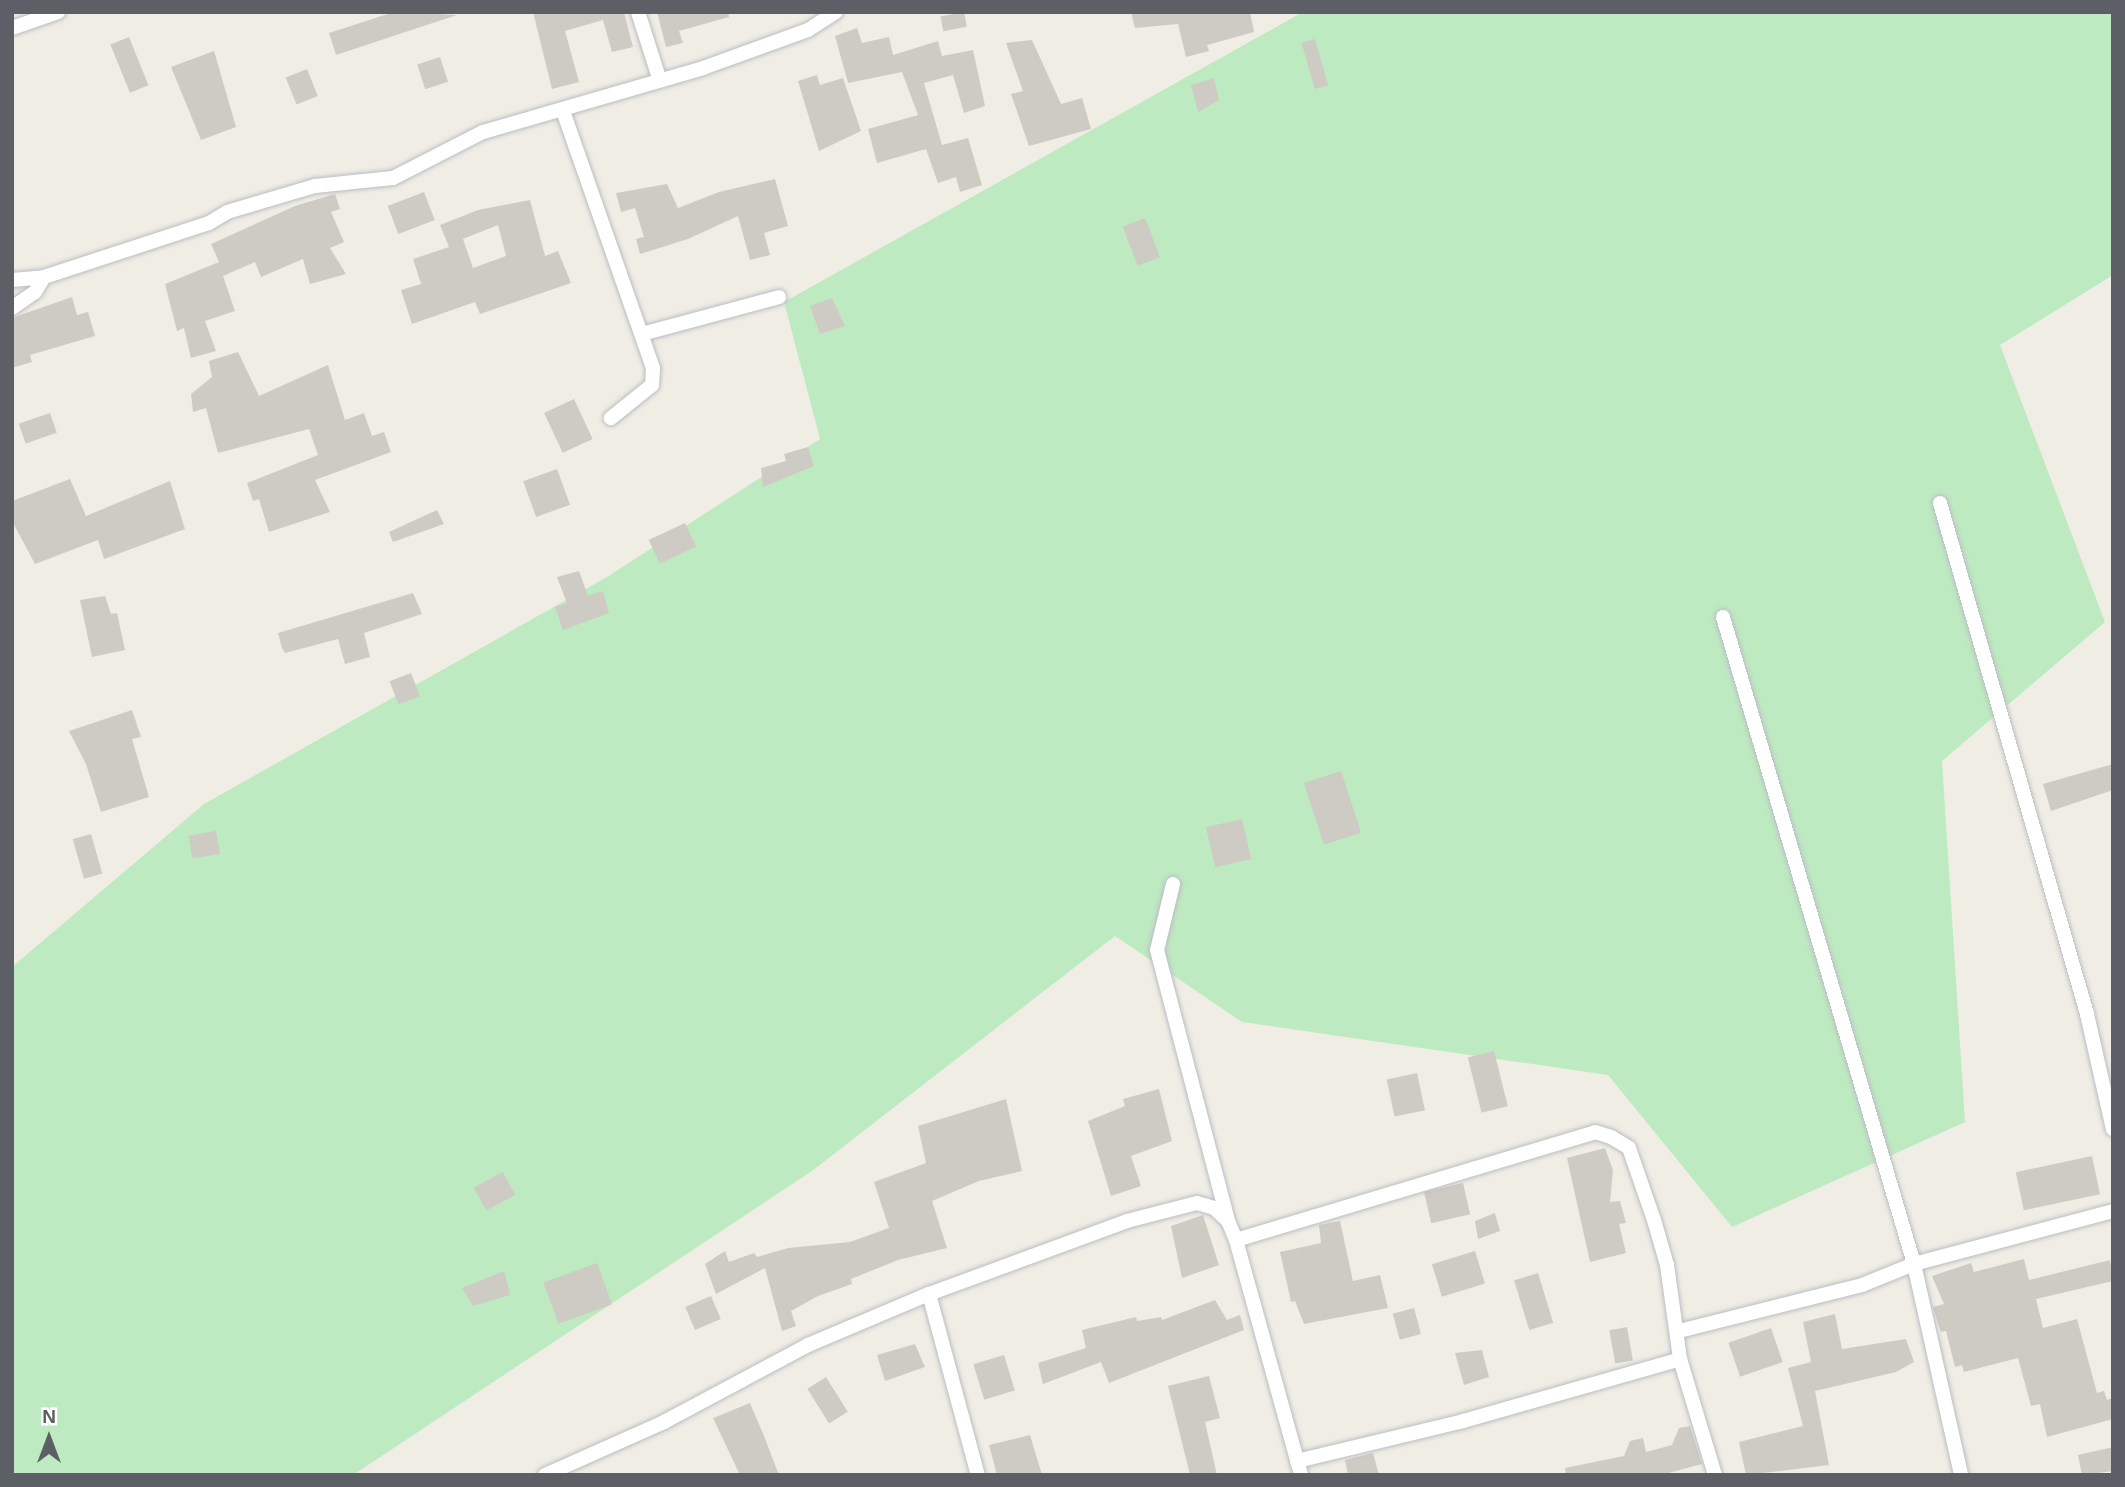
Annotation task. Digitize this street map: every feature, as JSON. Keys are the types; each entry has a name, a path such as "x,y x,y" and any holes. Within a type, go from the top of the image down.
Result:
{"street":[{"path":"12,29 58,12"},
{"path":"638,12 660,81"},
{"path":"12,280 44,277 302,190 393,178 483,132 660,81 808,30 836,12"},
{"path":"563,111 653,368 652,385 611,418"},
{"path":"12,308 35,292 44,277"},
{"path":"642,334 779,296"},
{"path":"1940,503 2087,1014 2113,1129"},
{"path":"1723,617 1914,1264 1961,1475"},
{"path":"1173,884 1157,950 1228,1221 1236,1240 1299,1468 1681,1359"},
{"path":"1236,1240 1595,1132 1629,1148 1667,1265 1679,1331 1681,1359 1715,1475"},
{"path":"545,1475 664,1422 808,1345 929,1294 1127,1221 1197,1203 1214,1208 1228,1221"},
{"path":"1679,1331 1862,1285 1914,1264 2113,1210"},
{"path":"929,1294 978,1475"}],"green space":[{"path":"1303,12 2113,12 2113,275 2000,345 2105,622 1942,761 1965,1122 1732,1227 1608,1075 1242,1022 1115,936 812,1171 353,1475 12,1475 12,967 204,804 607,577 820,439 784,302"}],"building":[{"path":"394,12 457,15 336,55 329,33"},
{"path":"533,12 624,12 633,47 612,52 603,20 565,31 579,82 552,89"},
{"path":"657,12 728,12 729,17 679,31 683,43 666,47"},
{"path":"964,12 967,27 943,31 940,17"},
{"path":"1131,12 1250,12 1254,32 1207,45 1209,51 1186,57 1178,24 1135,28"},
{"path":"857,28 862,43 889,37 893,55 938,41 942,56 973,50 985,106 964,113 953,75 924,83 942,145 968,138 982,185 960,192 956,177 938,183 926,149 877,163 868,129 918,115 902,72 848,83 835,36"},
{"path":"129,37 148,85 130,93 110,44"},
{"path":"1315,39 1328,85 1315,89 1302,43"},
{"path":"1032,40 1061,104 1082,98 1091,129 1029,146 1011,94 1023,91 1006,43"},
{"path":"214,51 236,127 201,140 171,67"},
{"path":"440,57 448,82 425,89 417,64"},
{"path":"307,69 318,96 297,105 286,78"},
{"path":"817,75 820,85 843,78 861,131 819,151 798,81"},
{"path":"1214,78 1219,100 1198,112 1191,85"},
{"path":"775,179 788,226 764,233 770,255 750,260 738,216 688,239 640,254 636,239 644,237 635,208 621,212 616,193 667,184 678,208 719,192"},
{"path":"424,192 435,220 398,234 388,206"},
{"path":"335,194 340,209 331,212 344,242 330,248 346,274 310,284 303,259 261,277 255,262 223,276 235,311 205,321 216,351 191,358 184,328 177,331 165,284 219,262 211,244 295,206"},
{"path":"530,200 545,256 558,251 571,283 480,314 475,302 412,324 401,290 421,284 413,259 449,247 440,225 478,210","holes":["498,225 506,256 473,268 463,239"]},
{"path":"1145,218 1160,257 1138,266 1123,227"},
{"path":"72,297 77,315 88,312 95,336 30,355 32,362 12,368 12,318"},
{"path":"832,298 845,326 820,334 810,306"},
{"path":"238,352 259,396 328,365 345,420 364,413 372,436 384,432 391,452 315,480 330,512 269,532 259,499 253,501 247,483 318,455 309,429 218,453 206,408 193,412 191,394 212,377 209,361"},
{"path":"574,399 593,439 563,453 544,413"},
{"path":"50,413 57,433 26,444 19,424"},
{"path":"808,447 814,466 763,487 761,468 786,461 784,454"},
{"path":"557,469 570,505 536,517 523,481"},
{"path":"70,479 86,516 170,481 185,529 104,559 98,540 35,564 12,521 12,501"},
{"path":"437,510 444,524 393,542 389,532"},
{"path":"685,523 696,547 660,563 649,540"},
{"path":"579,571 588,596 603,591 609,613 563,630 555,607 567,603 557,577"},
{"path":"413,593 422,614 364,633 370,657 345,664 338,639 285,653 282,648 278,633"},
{"path":"105,596 111,614 117,613 125,650 92,657 80,600"},
{"path":"411,673 420,696 398,705 390,681"},
{"path":"132,710 141,737 132,739 149,797 101,812 86,764 69,731"},
{"path":"2113,764 2113,790 2051,811 2043,784"},
{"path":"1341,771 1361,833 1324,845 1304,783"},
{"path":"1242,819 1251,859 1215,867 1206,827"},
{"path":"216,831 220,854 192,859 188,836"},
{"path":"91,834 102,873 84,879 73,839"},
{"path":"1494,1051 1508,1106 1482,1113 1468,1058"},
{"path":"1417,1073 1425,1110 1395,1117 1387,1079"},
{"path":"1159,1089 1172,1141 1131,1156 1141,1186 1111,1196 1088,1121 1125,1106 1123,1099"},
{"path":"1006,1099 1022,1171 979,1181 932,1201 947,1248 898,1260 851,1279 852,1284 818,1296 791,1311 796,1326 782,1331 765,1268 716,1294 705,1264 725,1251 729,1262 754,1253 757,1257 788,1248 850,1242 889,1228 874,1182 926,1163 918,1126"},
{"path":"1605,1148 1613,1170 1610,1202 1620,1201 1626,1223 1619,1224 1626,1253 1590,1262 1567,1158"},
{"path":"2092,1156 2100,1194 2024,1210 2016,1172"},
{"path":"503,1172 515,1195 486,1210 474,1187"},
{"path":"1463,1183 1470,1214 1431,1223 1424,1192"},
{"path":"1495,1213 1500,1231 1478,1239 1475,1221"},
{"path":"1203,1215 1219,1265 1182,1278 1171,1226"},
{"path":"1340,1221 1353,1281 1380,1275 1388,1308 1304,1324 1295,1301 1291,1302 1280,1252 1321,1243 1319,1225"},
{"path":"1475,1251 1485,1284 1442,1297 1432,1264"},
{"path":"2024,1259 2029,1280 2110,1260 2113,1281 2036,1299 2043,1328 2077,1319 2097,1393 2104,1391 2107,1400 2113,1398 2113,1419 2047,1437 2040,1404 2031,1406 2018,1358 1964,1372 1962,1365 1955,1367 1946,1331 1941,1332 1933,1307 1944,1304 1932,1276 1971,1263 1974,1272"},
{"path":"597,1263 612,1304 558,1324 543,1282"},
{"path":"504,1271 510,1295 473,1306 462,1288"},
{"path":"1538,1273 1553,1323 1529,1330 1514,1280"},
{"path":"711,1296 721,1319 695,1330 685,1307"},
{"path":"1215,1300 1227,1320 1240,1315 1244,1330 1109,1383 1101,1362 1043,1384 1038,1363 1086,1348 1082,1330 1136,1317 1137,1321 1161,1317 1162,1320"},
{"path":"1414,1308 1421,1334 1400,1340 1393,1314"},
{"path":"1835,1314 1842,1349 1906,1339 1914,1362 1896,1372 1815,1391 1829,1465 1746,1475 1739,1442 1803,1426 1788,1368 1811,1362 1803,1322"},
{"path":"1627,1327 1633,1360 1615,1364 1609,1330"},
{"path":"1771,1328 1783,1362 1740,1377 1728,1343"},
{"path":"915,1344 925,1367 885,1381 877,1355"},
{"path":"1482,1350 1489,1377 1464,1385 1455,1353"},
{"path":"1004,1355 1015,1390 984,1400 973,1364"},
{"path":"1209,1376 1220,1418 1205,1422 1217,1475 1190,1475 1168,1386"},
{"path":"826,1377 848,1412 829,1423 807,1389"},
{"path":"750,1403 779,1475 740,1475 713,1418"},
{"path":"1690,1426 1702,1464 1661,1475 1566,1475 1565,1468 1624,1456 1630,1441 1643,1438 1646,1452 1672,1445 1679,1428"},
{"path":"1030,1435 1042,1475 997,1475 989,1445"},
{"path":"2113,1447 2113,1471 2082,1475 2078,1455"},
{"path":"1373,1453 1379,1475 1348,1475 1345,1460"}]}
